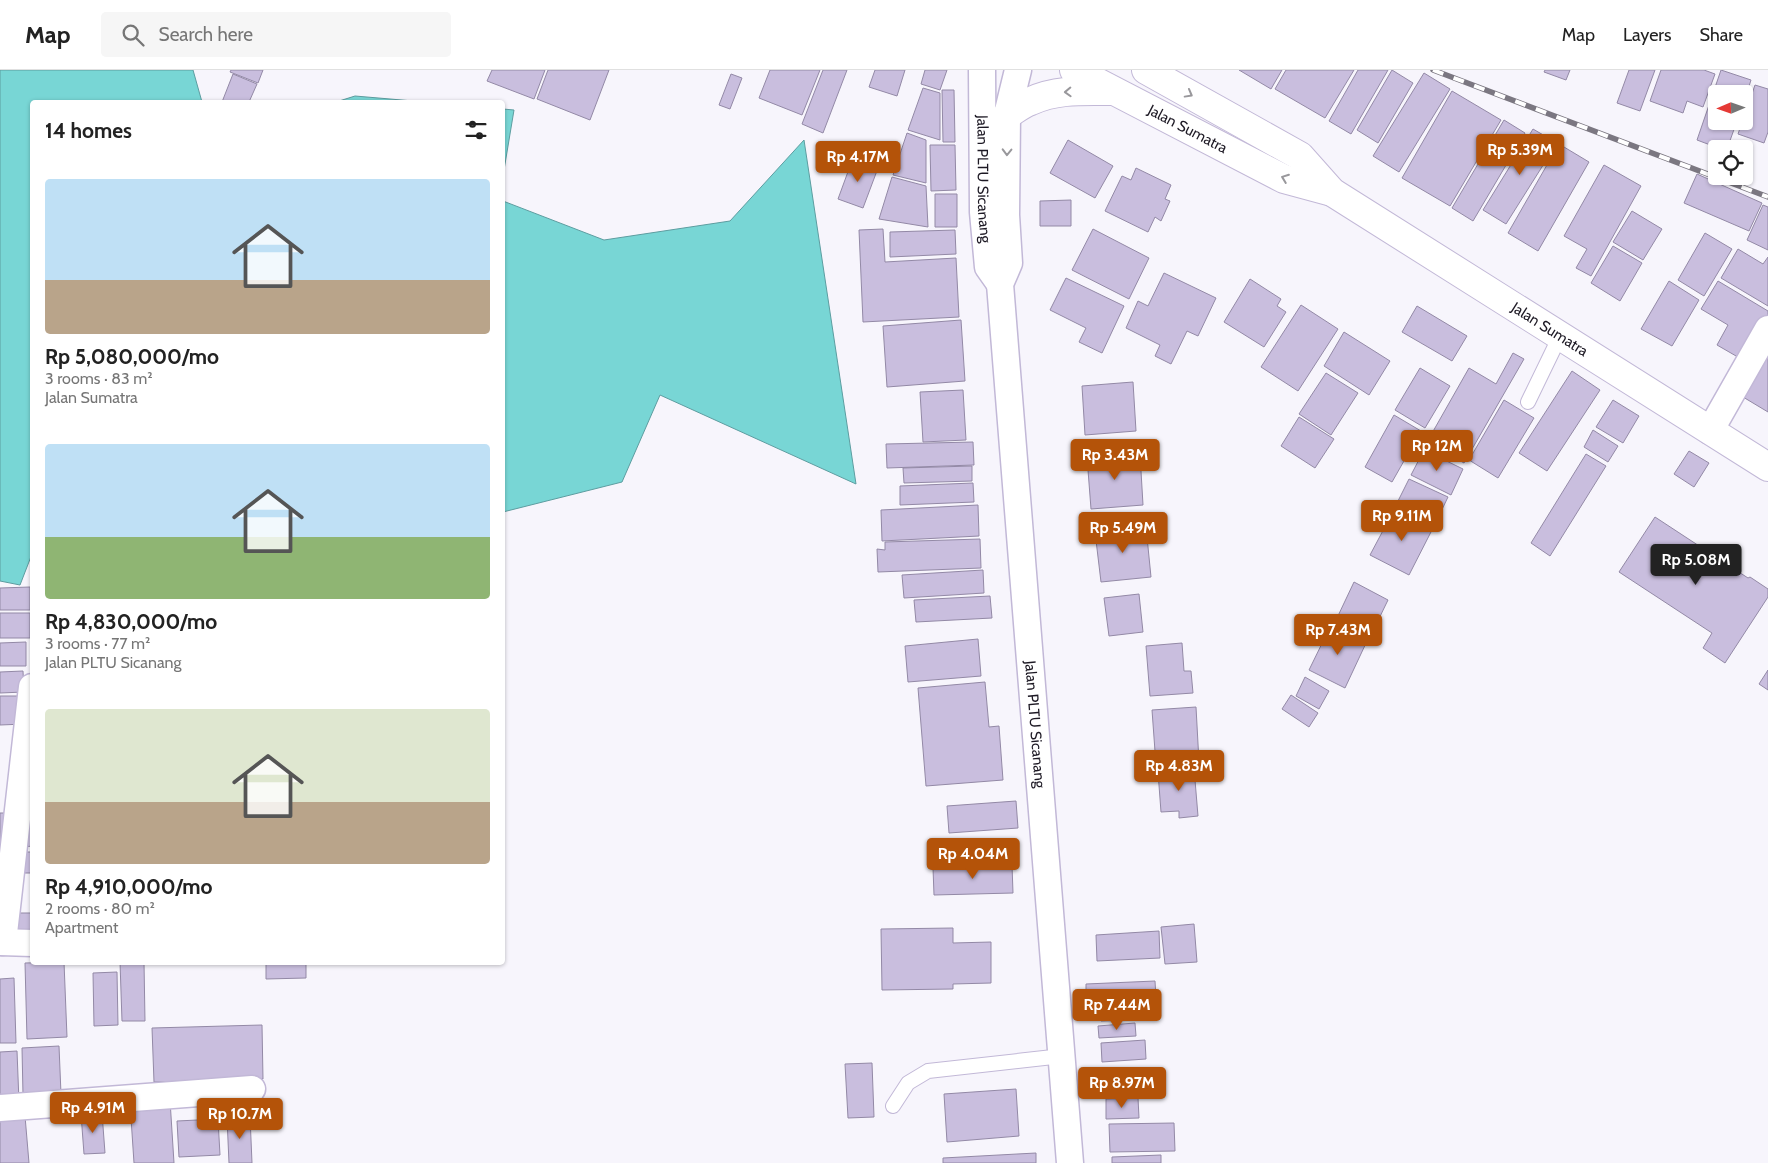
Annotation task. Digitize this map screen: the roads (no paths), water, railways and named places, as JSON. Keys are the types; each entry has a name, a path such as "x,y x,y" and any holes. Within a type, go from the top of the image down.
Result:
{"highway":[{"name":"Jalan Sumatra","path":"1074,70 1284,179 1332,192"},
{"name":"Jalan Sumatra","path":"1146,70 1300,156 1332,192 1768,467"},
{"path":"1007,115 1044,95 1059,92 1116,91"}],"street":[{"name":"Jalan PLTU Sicanang","path":"982,70 983,212 988,267 1000,284"},
{"name":"Jalan PLTU Sicanang","path":"1018,70 1007,115 1006,215 1009,263 1000,284 1070,1163"},
{"path":"1710,431 1768,329"},
{"path":"30,703 1,942 30,943"},
{"path":"0,1108 252,1089"}],"lane":[{"path":"1528,402 1560,336"},
{"path":"893,1106 908,1083 928,1071 1062,1056"}],"water":[{"path":"0,70 193,70 201,100 30,100 30,559 20,585 0,581"},
{"path":"355,96 402,100 342,100"},
{"path":"505,109 514,110 505,164"},
{"path":"804,140 856,484 660,395 622,482 505,511 505,202 604,240 730,221"}],"railway":[{"path":"1433,70 1768,197"}]}
